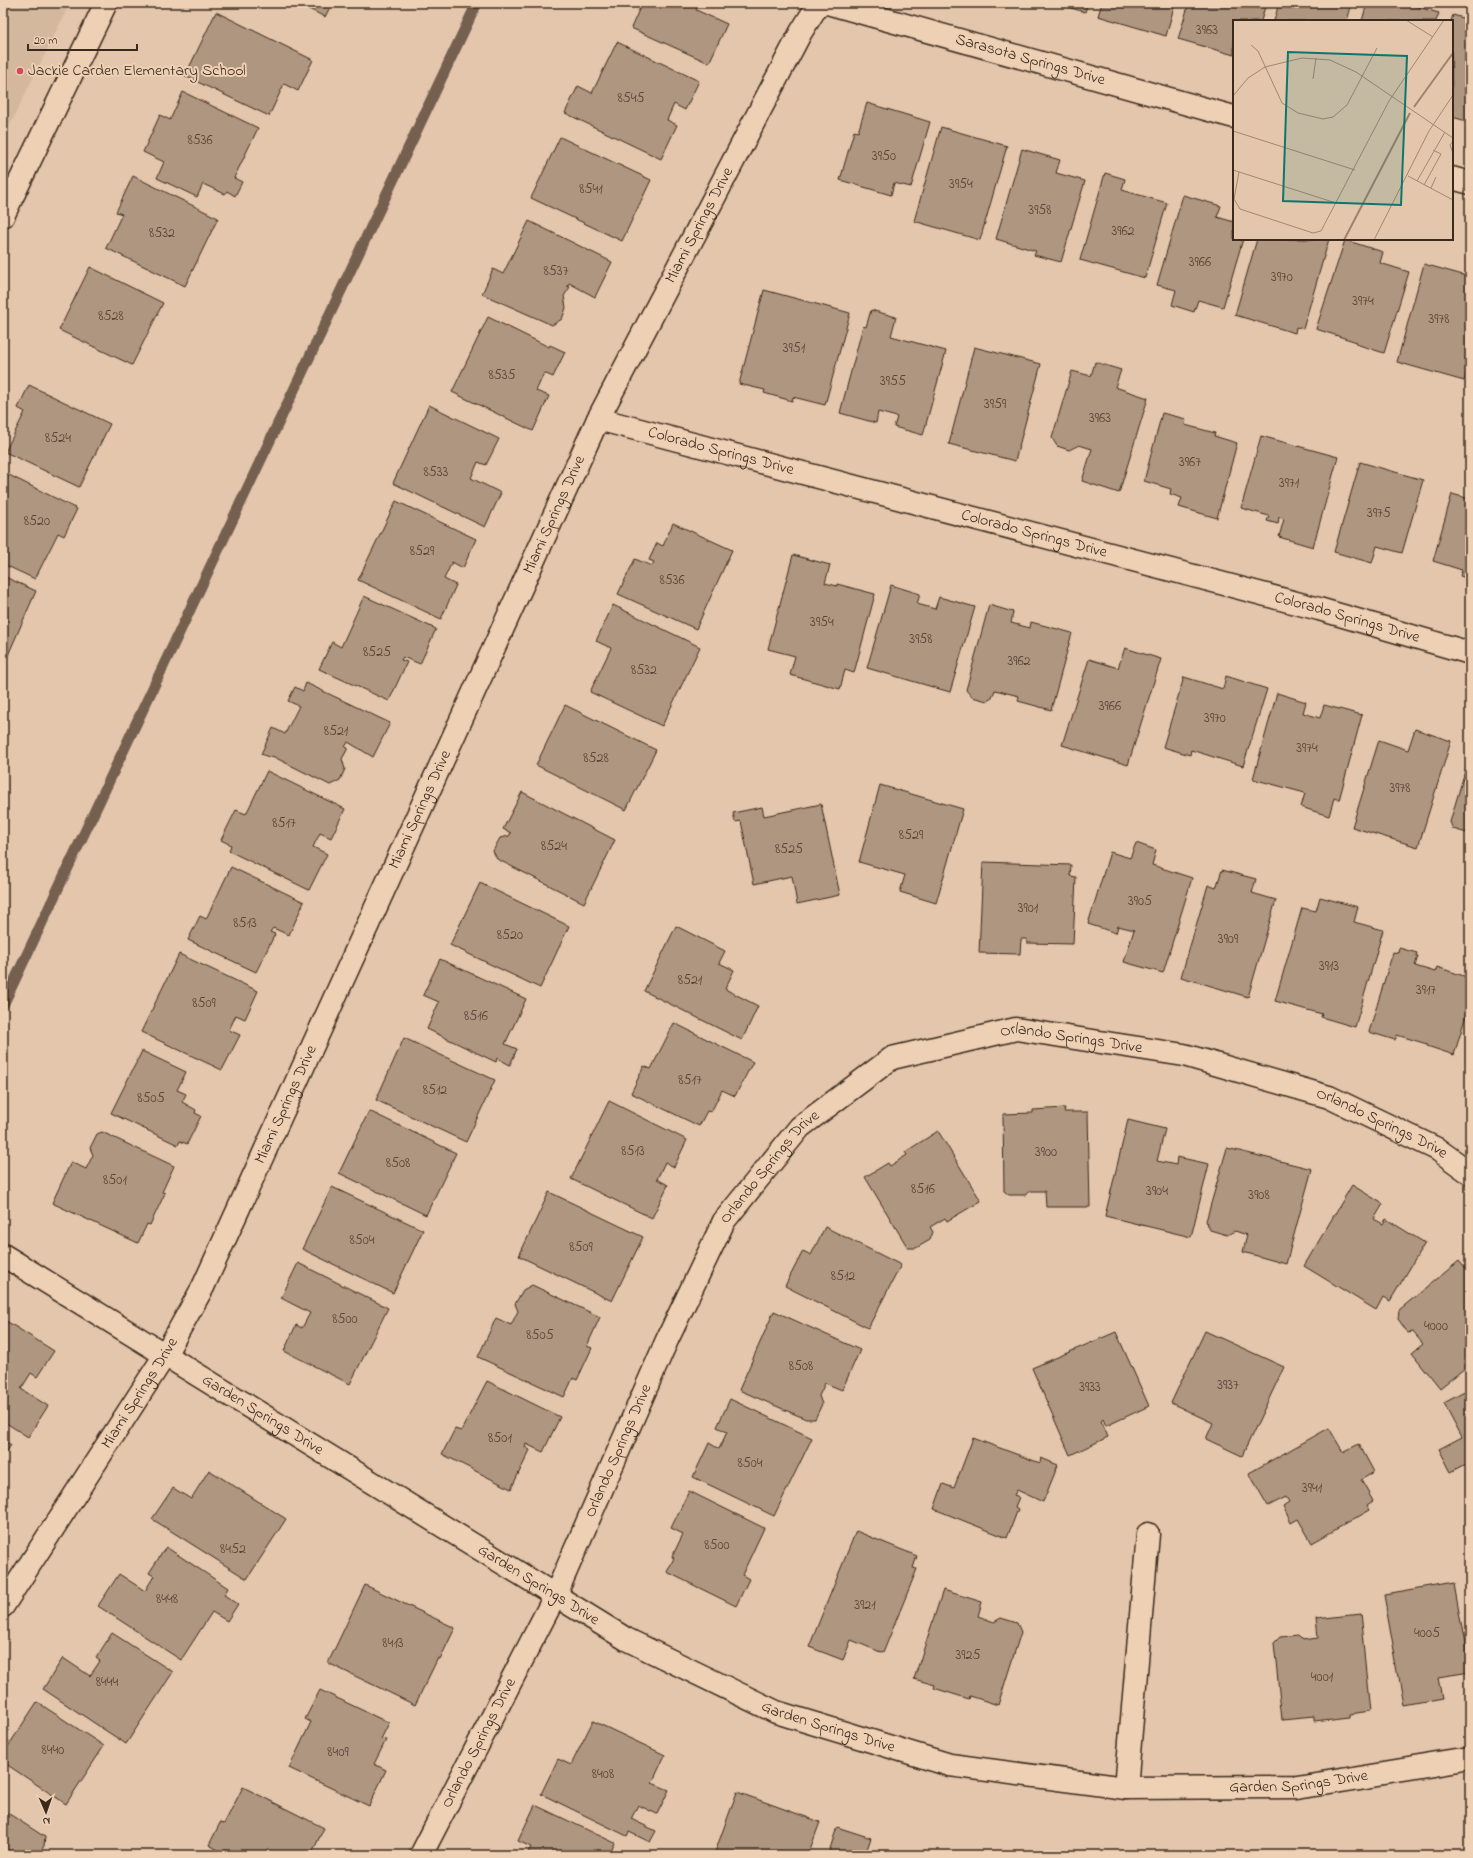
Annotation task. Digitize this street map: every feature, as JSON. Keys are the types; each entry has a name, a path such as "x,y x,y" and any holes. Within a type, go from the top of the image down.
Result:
{"street":[{"path":"3,216 106,3"},
{"name":"Miami Springs Drive","path":"3,1606 165,1355 203,1287 598,420 801,32 819,3"},
{"name":"Sarasota Springs Drive","path":"827,3 1233,117"},
{"path":"1453,178 1470,183"},
{"name":"Colorado Springs Drive","path":"598,420 1319,609 1470,653"},
{"name":"Orlando Springs Drive","path":"421,1855 555,1596 667,1340 724,1221 800,1127 892,1058 1016,1029 1184,1055 1328,1097 1437,1149 1470,1173"},
{"name":"Garden Springs Drive","path":"3,1255 626,1640 776,1712 950,1766 1126,1788 1297,1787 1470,1759"},
{"path":"1126,1788 1148,1534"}],"shaded area":[{"name":"Jackie Carden Elementary School","path":"3,3 70,3 3,139"}],"building":[{"path":"297,3 332,3 325,17"},
{"path":"642,3 699,3 696,10 727,24 709,63 631,28"},
{"path":"1053,3 1088,3 1085,12"},
{"path":"1102,3 1175,3 1166,36 1098,16"},
{"path":"1189,3 1266,3 1261,20 1233,20 1233,55 1178,39"},
{"path":"1279,3 1352,3 1347,20 1274,20"},
{"path":"1367,3 1412,3 1411,5 1439,13 1436,20 1362,20"},
{"path":"216,12 313,60 298,91 284,84 269,116 185,76"},
{"path":"1453,15 1470,20 1470,122 1453,117 1453,20 1451,20"},
{"path":"617,42 699,81 685,110 674,104 667,120 677,125 661,159 565,113 578,86 592,93"},
{"path":"183,92 258,128 234,178 242,182 235,196 227,191 225,194 203,184 197,197 157,178 164,162 143,152 160,115 170,120"},
{"path":"867,103 930,122 911,187 894,183 891,195 840,180 854,131 858,132"},
{"path":"941,127 1007,146 980,240 914,221"},
{"path":"560,137 651,180 622,241 531,198"},
{"path":"1022,149 1060,160 1056,173 1085,181 1061,262 1034,255 1036,251 996,239"},
{"path":"1105,173 1125,179 1122,190 1167,203 1145,278 1080,260"},
{"path":"133,176 218,218 185,286 106,248 122,214 116,212"},
{"path":"1183,195 1221,206 1217,217 1233,222 1233,240 1243,240 1223,307 1198,300 1194,312 1172,305 1176,290 1157,285"},
{"path":"529,221 612,262 595,297 569,283 567,286 570,287 564,296 566,308 562,319 552,325 482,294 493,269 503,274"},
{"path":"1257,240 1329,240 1303,329 1296,327 1295,333 1235,315"},
{"path":"1345,240 1383,252 1380,263 1409,272 1384,353 1356,344 1357,342 1316,329"},
{"path":"1424,264 1470,277 1470,361 1464,381 1397,362"},
{"path":"90,267 163,303 132,365 59,330"},
{"path":"764,290 850,313 825,405 793,397 792,401 764,393 765,390 739,384"},
{"path":"871,310 896,317 891,336 946,351 923,435 894,427 897,417 878,412 876,423 840,413 863,326 866,327"},
{"path":"488,317 549,347 550,345 565,352 553,377 544,373 536,391 549,396 533,431 452,392"},
{"path":"974,347 1041,364 1015,461 949,444"},
{"path":"1095,362 1121,370 1115,387 1148,398 1119,493 1082,481 1092,449 1079,445 1069,450 1057,446 1052,438 1072,371 1091,376"},
{"path":"29,385 110,424 79,487 5,452 25,412 18,408"},
{"path":"429,405 499,439 486,465 478,462 471,478 501,493 485,527 393,483"},
{"path":"1162,413 1186,419 1185,425 1215,433 1214,436 1237,443 1217,518 1179,507 1182,498 1170,494 1171,489 1144,481"},
{"path":"1261,436 1338,457 1313,547 1279,537 1284,519 1279,517 1278,524 1267,521 1269,516 1241,508"},
{"path":"1360,462 1423,480 1402,553 1377,546 1372,563 1334,552"},
{"path":"9,475 77,509 64,536 58,533 35,579 3,564 3,487"},
{"path":"1452,494 1470,499 1470,579 1460,576 1462,570 1433,561"},
{"path":"396,501 476,539 463,568 452,562 444,579 456,585 441,619 358,580"},
{"path":"673,523 732,550 696,629 618,594 635,559 652,566 654,562 649,560 657,543 663,546"},
{"path":"793,555 830,565 825,583 837,586 837,584 875,594 854,673 845,670 840,689 790,675 795,656 768,649"},
{"path":"3,576 36,591 5,662 3,661"},
{"path":"891,585 920,594 917,604 935,609 939,597 975,607 950,692 867,668"},
{"path":"364,596 436,629 420,664 403,657 401,660 407,662 389,701 319,669 332,642 341,647"},
{"path":"613,605 700,647 662,726 590,692 611,648 596,641"},
{"path":"989,605 1013,612 1011,623 1030,628 1031,622 1072,633 1051,710 1018,701 1019,696 995,690 992,698 987,701 972,697 966,690"},
{"path":"1125,648 1161,659 1128,765 1062,745 1089,659 1118,668"},
{"path":"1226,676 1267,689 1243,766 1191,750 1190,755 1163,747 1184,677 1223,689"},
{"path":"306,683 390,723 373,757 348,742 345,747 348,748 342,759 345,769 340,780 330,785 272,756 271,758 261,754 273,728 285,734 299,706 288,701 295,687 303,691"},
{"path":"1277,693 1306,702 1303,713 1320,718 1324,705 1362,715 1339,800 1334,798 1329,816 1301,807 1305,793 1253,779"},
{"path":"565,705 656,750 626,810 536,765"},
{"path":"1415,729 1451,741 1418,847 1352,827 1379,740 1408,750"},
{"path":"1470,754 1470,833 1467,833 1453,829 1450,822"},
{"path":"267,771 345,809 331,838 320,833 313,847 327,854 309,890 229,851 231,845 221,840 236,810 246,814"},
{"path":"880,785 963,809 936,903 900,892 905,875 859,862"},
{"path":"522,792 615,840 584,903 497,859 493,851 500,838 509,836 511,833 503,829"},
{"path":"821,804 840,895 797,904 792,876 754,884 741,821 735,822 733,813 762,807 764,816"},
{"path":"1136,843 1156,850 1152,865 1192,878 1163,973 1124,962 1134,930 1118,926 1116,933 1088,924 1110,852 1130,858"},
{"path":"983,862 1071,865 1070,876 1076,877 1073,944 1027,943 1027,939 1021,939 1020,954 979,953"},
{"path":"231,867 304,902 289,935 273,928 270,932 275,934 256,972 188,940 200,916 206,919"},
{"path":"1222,870 1256,879 1252,893 1276,900 1248,997 1181,977 1208,885 1216,888"},
{"path":"480,883 569,926 540,988 450,945"},
{"path":"1320,897 1358,907 1354,922 1383,930 1355,1027 1321,1017 1322,1014 1275,1001 1302,908 1316,911"},
{"path":"676,926 725,951 719,963 734,970 725,989 758,1006 742,1040 644,991"},
{"path":"1399,948 1417,953 1416,956 1418,956 1415,966 1435,972 1437,967 1470,978 1470,1002 1454,1055 1427,1046 1427,1044 1397,1035 1395,1040 1369,1032 1393,952 1398,953"},
{"path":"179,954 258,991 245,1019 236,1015 229,1030 240,1035 222,1070 141,1032"},
{"path":"440,959 526,999 505,1044 517,1049 510,1065 497,1058 496,1062 427,1029 439,1002 423,995"},
{"path":"674,1023 753,1062 735,1096 722,1090 711,1112 707,1111 699,1126 631,1093 644,1066 651,1069"},
{"path":"404,1038 495,1080 466,1142 376,1100"},
{"path":"142,1051 186,1072 177,1090 186,1094 182,1102 196,1110 195,1113 201,1116 187,1144 180,1141 178,1145 111,1113"},
{"path":"609,1101 687,1140 674,1167 665,1162 657,1179 668,1185 652,1218 571,1179"},
{"path":"1065,1108 1064,1112 1088,1112 1090,1207 1046,1207 1045,1191 1031,1191 1025,1195 1009,1195 1004,1191 1003,1114 1033,1113 1033,1110"},
{"path":"369,1111 456,1153 426,1215 339,1173"},
{"path":"1128,1120 1165,1129 1157,1161 1176,1165 1177,1157 1209,1164 1191,1237 1105,1216"},
{"path":"938,1131 981,1201 947,1221 945,1218 930,1227 933,1232 930,1240 916,1248 908,1248 865,1177 888,1163 890,1166 907,1155 905,1152"},
{"path":"102,1132 174,1166 162,1192 165,1193 150,1225 147,1224 138,1243 52,1203 71,1162 86,1169 93,1155 90,1148 97,1134"},
{"path":"1227,1148 1312,1169 1286,1264 1243,1252 1247,1235 1235,1231 1227,1235 1210,1230 1206,1221"},
{"path":"1352,1185 1383,1204 1374,1219 1383,1224 1386,1219 1425,1243 1390,1301 1383,1297 1376,1310 1304,1266"},
{"path":"332,1187 423,1230 393,1293 302,1249"},
{"path":"549,1192 643,1237 612,1301 519,1256"},
{"path":"825,1227 901,1265 868,1328 785,1286 803,1251 811,1255"},
{"path":"1459,1261 1470,1274 1470,1364 1440,1388 1412,1353 1423,1344 1413,1332 1408,1333 1398,1319 1399,1310"},
{"path":"298,1263 388,1308 350,1384 284,1351 296,1325 302,1328 310,1313 281,1298"},
{"path":"532,1285 600,1317 587,1346 592,1348 577,1380 573,1378 564,1397 478,1357 496,1318 511,1325 518,1311 515,1304 523,1290"},
{"path":"774,1311 860,1350 842,1390 825,1383 819,1396 822,1404 815,1419 806,1419 739,1390"},
{"path":"3,1319 54,1351 37,1377 31,1373 21,1389 48,1406 28,1437 3,1421"},
{"path":"1205,1331 1284,1367 1242,1456 1206,1439 1213,1423 1171,1403"},
{"path":"1116,1332 1149,1406 1106,1426 1103,1419 1101,1421 1108,1437 1070,1455 1032,1368"},
{"path":"487,1381 560,1417 543,1452 526,1444 525,1447 530,1450 511,1489 442,1454 455,1429 461,1431"},
{"path":"1470,1389 1470,1462 1451,1472 1439,1449 1462,1437 1444,1403"},
{"path":"730,1399 812,1438 774,1516 693,1477 709,1443 719,1449 727,1432 717,1427"},
{"path":"1329,1428 1343,1452 1359,1444 1374,1472 1361,1480 1373,1501 1367,1505 1370,1510 1312,1543 1298,1519 1291,1523 1283,1506 1289,1502 1286,1497 1268,1506 1249,1473"},
{"path":"973,1438 1040,1463 1041,1458 1058,1465 1043,1502 1017,1490 1014,1495 1019,1497 1015,1507 1018,1509 1007,1538 934,1509 943,1484 954,1488"},
{"path":"3,1440 11,1445 3,1457"},
{"path":"209,1470 286,1519 247,1579 152,1519 173,1488 191,1499"},
{"path":"689,1491 764,1528 742,1575 749,1579 736,1606 667,1572 674,1558 672,1557 683,1534 671,1528"},
{"path":"856,1531 917,1556 913,1568 917,1569 883,1653 851,1640 843,1660 809,1647"},
{"path":"166,1547 228,1588 224,1595 238,1604 227,1621 212,1612 181,1660 98,1606 119,1574 145,1591 154,1576 149,1573"},
{"path":"1454,1583 1470,1673 1438,1678 1442,1698 1404,1705 1384,1595"},
{"path":"365,1585 455,1628 440,1659 438,1658 415,1705 328,1663"},
{"path":"943,1590 982,1602 978,1616 994,1622 1001,1618 1017,1623 1021,1632 998,1705 970,1696 969,1699 934,1688 935,1685 914,1679"},
{"path":"1360,1614 1370,1711 1350,1714 1350,1717 1314,1721 1314,1717 1282,1720 1274,1643 1280,1637 1298,1635 1303,1640 1318,1638 1316,1619"},
{"path":"112,1633 173,1672 126,1744 43,1689 63,1658 90,1676 100,1661 96,1658"},
{"path":"320,1690 389,1723 381,1739 386,1740 374,1764 386,1770 369,1806 289,1768 311,1722 305,1719"},
{"path":"37,1702 104,1746 66,1804 3,1762 3,1754"},
{"path":"593,1721 665,1755 652,1783 669,1790 657,1814 638,1805 631,1819 656,1831 650,1842 629,1832 627,1836 541,1794 558,1759 571,1765"},
{"path":"243,1787 324,1828 311,1855 228,1855 209,1845 220,1823 224,1824"},
{"path":"737,1792 820,1822 808,1855 714,1855"},
{"path":"535,1805 615,1843 609,1855 527,1855 531,1847 518,1841"},
{"path":"3,1810 45,1837 44,1846 38,1855 3,1855"},
{"path":"837,1827 871,1838 865,1855 828,1855"}],"waterway":[{"path":"3,1005 477,3"}],"place":[{"name":"Jackie Carden Elementary School","path":"20,71"}]}
